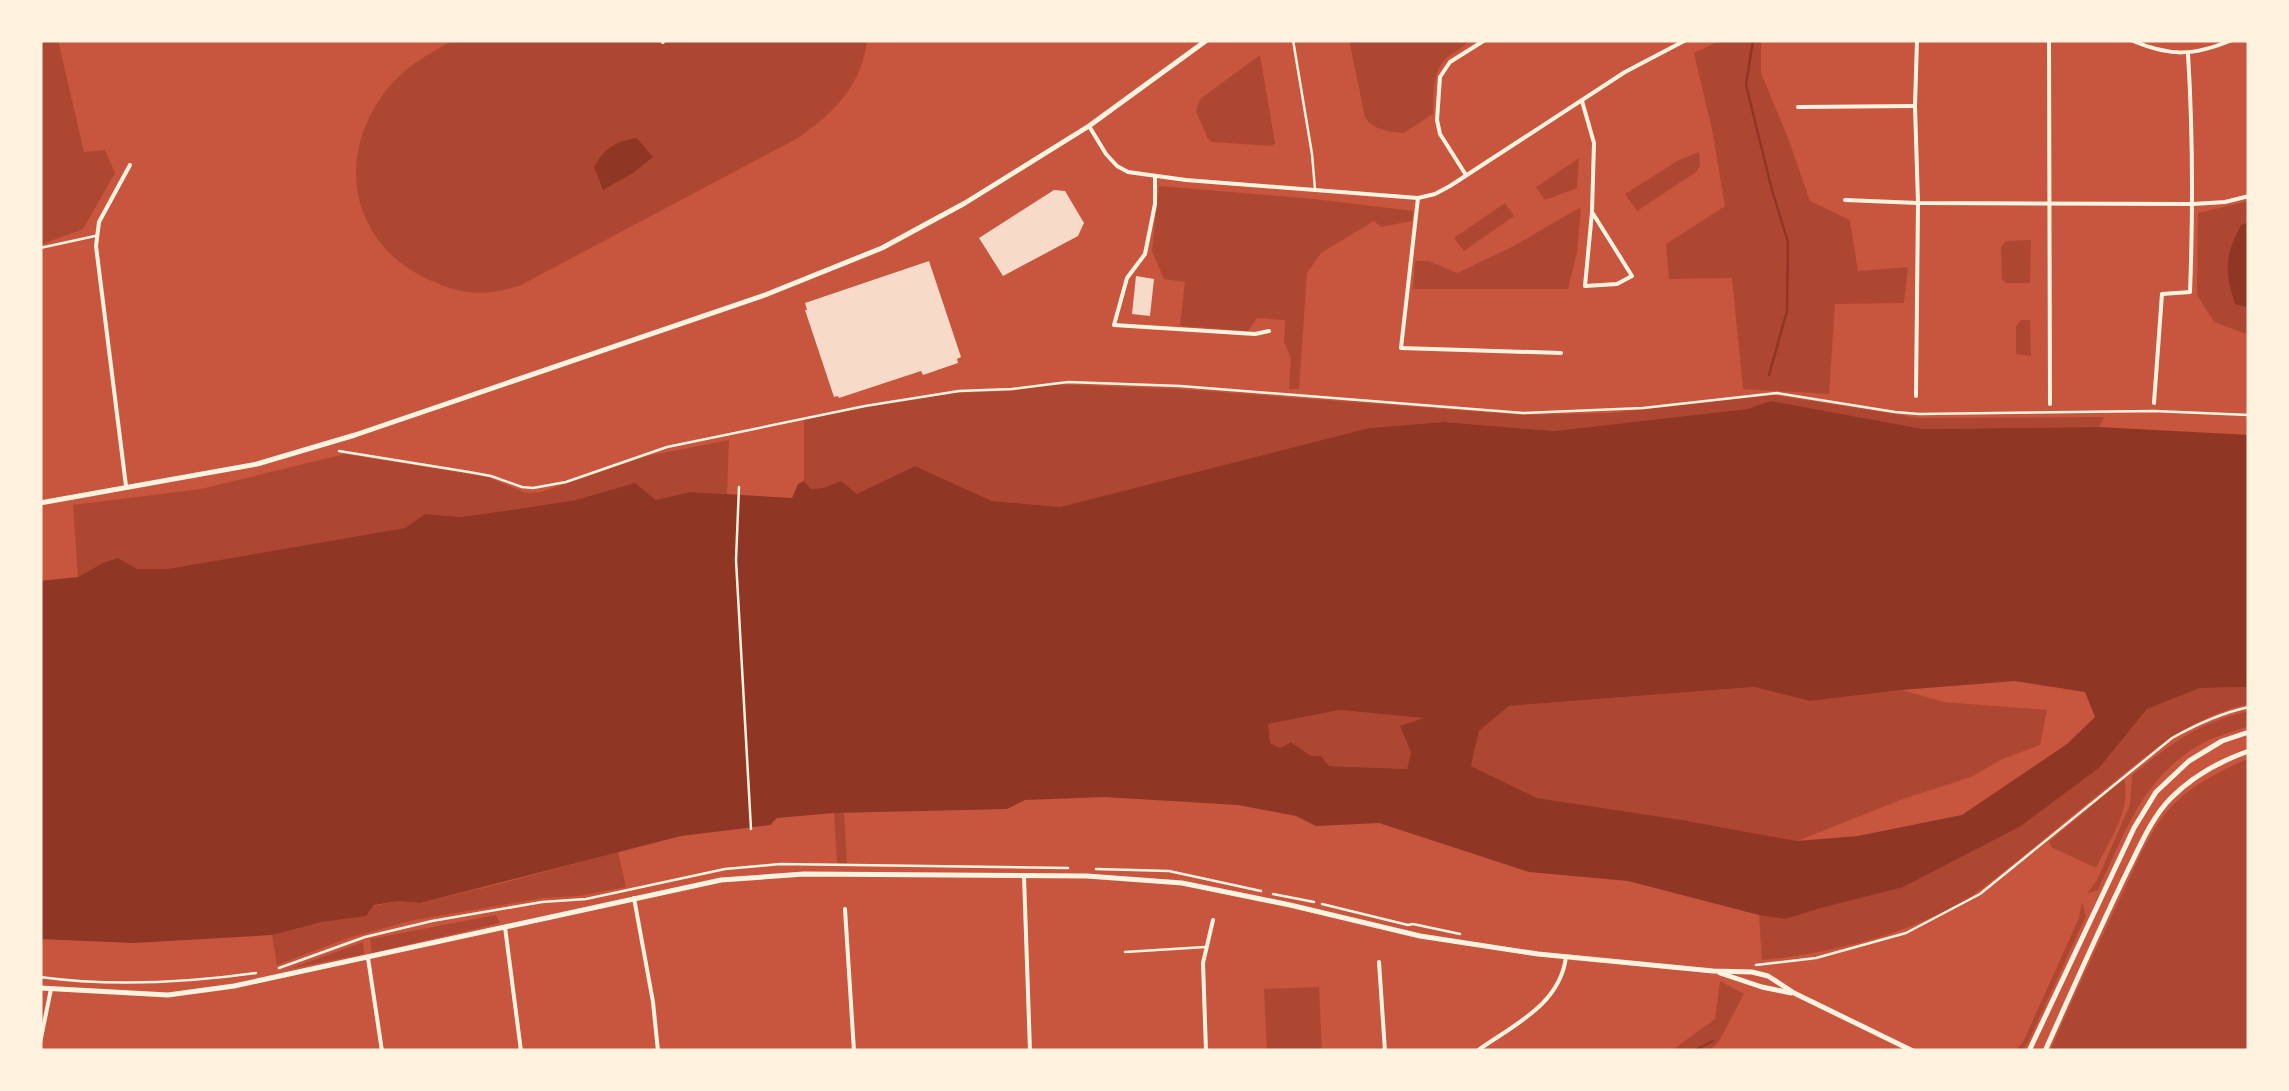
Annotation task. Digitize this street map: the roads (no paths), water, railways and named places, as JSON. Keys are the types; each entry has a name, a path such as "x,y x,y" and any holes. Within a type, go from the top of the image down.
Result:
{"street":[{"path":"40,503 257,464 765,295 882,248 966,203 1090,126 1207,40"},
{"path":"1466,175 1440,134 1440,76 1450,62 1485,40"},
{"path":"1090,126 1106,154 1128,172 1418,198 1435,194 1625,72 1686,40"},
{"path":"1916,396 1917,40"},
{"path":"2049,40 2050,404"},
{"path":"2132,40 2188,54 2232,40"},
{"path":"2154,403 2162,294 2190,292 2193,204 2188,54"},
{"path":"1582,100 1594,143 1586,286 1616,284 1632,276 1592,212"},
{"path":"1798,107 1916,106"},
{"path":"126,486 96,235 130,165"},
{"path":"1156,176 1145,254 1126,278 1114,324 1255,334 1269,331"},
{"path":"1846,200 2193,204 2249,196"},
{"path":"1418,198 1402,348 1561,353"},
{"path":"2029,1051 2134,828 2156,792 2189,762 2222,741 2249,732"},
{"path":"2045,1051 2120,886 2168,801 2195,778 2228,758 2249,751"},
{"path":"40,988 173,994 234,986 721,880 780,875 1087,876 1182,882 1420,936 1566,957 1752,972 1768,976 1794,993 1913,1051"},
{"path":"1024,876 1030,1051"},
{"path":"634,898 658,1051"},
{"path":"844,909 854,1051"},
{"path":"1206,1051 1202,963 1213,920"},
{"path":"505,927 521,1051"},
{"path":"1477,1051 1548,999 1560,981 1566,957"},
{"path":"368,958 382,1051"},
{"path":"1379,962 1385,1051"},
{"path":"1713,971 1794,993"},
{"path":"40,1043 51,990"}],"lane":[{"path":"1293,40 1315,190"},
{"path":"40,248 96,235"},
{"path":"1125,952 1206,947"}],"waterway":[{"path":"1753,40 1746,85 1788,242 1787,311 1769,375"},
{"path":"1693,1051 1713,1041"}]}
